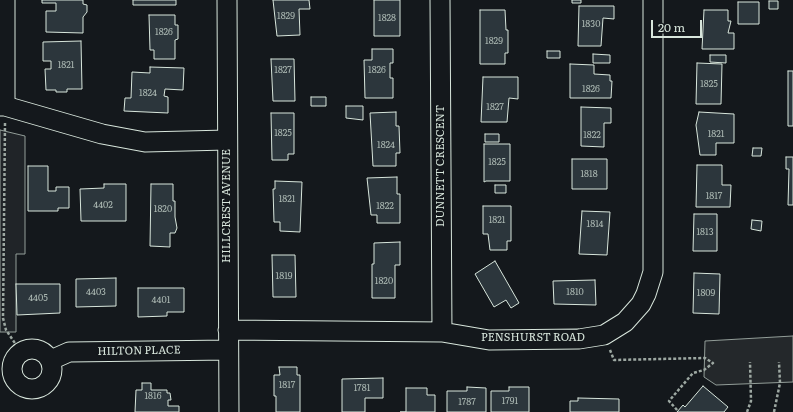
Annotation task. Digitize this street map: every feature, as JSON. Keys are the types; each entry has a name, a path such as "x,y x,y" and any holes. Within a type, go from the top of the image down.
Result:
{"street":[{"path":"5,0 3,106 102,134 145,142 227,140"},
{"name":"HILLCREST AVENUE","path":"227,0 229,412"},
{"name":"DUNNETT CRESCENT","path":"440,0 442,332"},
{"name":"PENSHURST ROAD","path":"228,330 442,332 489,340 579,339 604,335 615,329 634,313 646,294 653,272 653,0"},
{"path":"34,349 41,351 51,360 52,373 46,384 34,390 27,389 16,381 12,369 16,357 21,352 34,349"},
{"name":"HILTON PLACE","path":"51,360 70,352 228,350"}],"path":[{"path":"3,106 3,318 6,330 21,352"},
{"path":"604,335 614,360 705,358 714,363 704,370 693,373 669,401 678,411"},
{"path":"747,412 751,401 750,362"},
{"path":"774,412 780,383 779,362"}],"shaded area":[{"path":"0,130 25,136 25,254 16,254 16,332 0,332"},
{"path":"793,336 793,382 716,385 704,377 705,341"}],"building":[{"path":"42,0 83,0 83,4 87,5 87,12 83,17 83,33 46,32 46,11 56,11 56,3 42,3"},
{"path":"133,0 176,0 176,5 133,5"},
{"path":"273,0 309,0 310,9 299,9 300,35 277,36"},
{"path":"374,0 400,0 400,36 374,36"},
{"path":"572,0 581,0 581,3 572,3"},
{"path":"769,1 778,1 778,9 769,9"},
{"path":"738,2 759,2 759,24 738,24"},
{"path":"579,6 614,6 614,19 603,18 601,46 578,46"},
{"path":"480,10 505,10 506,30 508,30 508,53 505,53 505,64 480,64"},
{"path":"704,10 728,10 728,21 731,21 728,33 734,33 734,49 702,49"},
{"path":"149,15 175,15 175,25 178,25 178,39 175,40 175,59 154,59 154,50 150,50"},
{"path":"81,41 82,89 67,89 67,92 46,90 45,69 51,69 51,61 43,61 43,42"},
{"path":"372,49 393,49 393,63 390,63 390,78 393,78 393,98 365,98 364,60 372,60"},
{"path":"547,51 560,51 560,58 547,58"},
{"path":"593,54 610,55 610,63 593,63"},
{"path":"710,55 726,55 726,63 710,62"},
{"path":"271,59 294,59 295,101 273,101"},
{"path":"697,63 722,64 721,104 696,104"},
{"path":"570,64 594,65 594,74 610,75 610,81 612,81 611,98 570,98"},
{"path":"150,67 184,68 183,90 165,89 164,96 168,97 168,113 124,111 125,98 131,98 132,72 150,73"},
{"path":"788,71 793,71 793,126 788,126"},
{"path":"483,77 518,77 518,99 509,98 507,122 481,122"},
{"path":"311,97 326,97 326,106 311,106"},
{"path":"346,106 363,106 363,120 346,118"},
{"path":"581,107 611,108 611,123 604,123 604,147 581,146"},
{"path":"396,112 396,126 399,126 400,153 396,153 396,166 373,166 370,113"},
{"path":"699,112 734,114 734,143 716,143 716,155 700,155 696,125"},
{"path":"271,113 294,113 294,154 288,154 288,160 272,160"},
{"path":"485,134 499,134 499,142 485,142"},
{"path":"484,144 510,144 510,181 484,182"},
{"path":"753,148 762,148 761,156 752,156"},
{"path":"786,157 793,157 793,205 788,205 789,169 786,169"},
{"path":"572,159 607,159 607,189 572,189"},
{"path":"697,165 722,165 722,185 731,185 730,207 696,207"},
{"path":"28,166 48,166 48,191 56,191 56,187 69,187 69,208 58,208 58,211 28,211"},
{"path":"397,177 397,194 400,194 400,223 377,223 377,215 371,215 367,178"},
{"path":"275,181 302,182 300,232 280,231 280,222 274,222 273,189 275,189"},
{"path":"104,184 126,184 126,221 81,221 80,189 104,188"},
{"path":"151,184 173,184 173,201 175,201 177,228 175,233 170,233 170,247 150,246"},
{"path":"495,185 506,185 506,193 495,193"},
{"path":"483,206 511,206 511,241 507,241 507,250 490,250 488,234 483,234"},
{"path":"582,211 610,212 607,255 579,254"},
{"path":"694,214 717,214 717,251 693,251"},
{"path":"752,220 762,221 761,231 751,229"},
{"path":"400,242 400,265 395,265 395,298 372,298 372,264 374,264 374,243"},
{"path":"272,255 295,255 296,297 273,297"},
{"path":"495,261 519,303 511,308 506,300 494,307 475,274"},
{"path":"694,273 720,274 719,314 693,313"},
{"path":"116,278 116,306 76,307 76,279"},
{"path":"595,280 596,305 554,304 553,281"},
{"path":"16,284 60,284 60,313 17,315"},
{"path":"138,288 184,288 184,312 167,312 167,316 138,317"},
{"path":"279,367 297,367 297,375 300,375 300,412 276,412 274,375 280,375"},
{"path":"383,378 383,398 365,398 365,412 342,412 342,379"},
{"path":"142,383 151,383 151,390 167,390 167,393 170,393 171,400 168,400 168,406 179,406 179,412 135,412 136,390 142,390"},
{"path":"703,386 728,407 724,412 677,412 683,405 685,407"},
{"path":"467,387 486,388 486,412 447,412 447,391 467,391"},
{"path":"509,387 529,387 529,412 491,412 491,391 509,391"},
{"path":"406,388 427,388 427,395 435,395 435,412 406,412"},
{"path":"578,398 619,399 619,412 570,412 570,401 578,401"}]}
